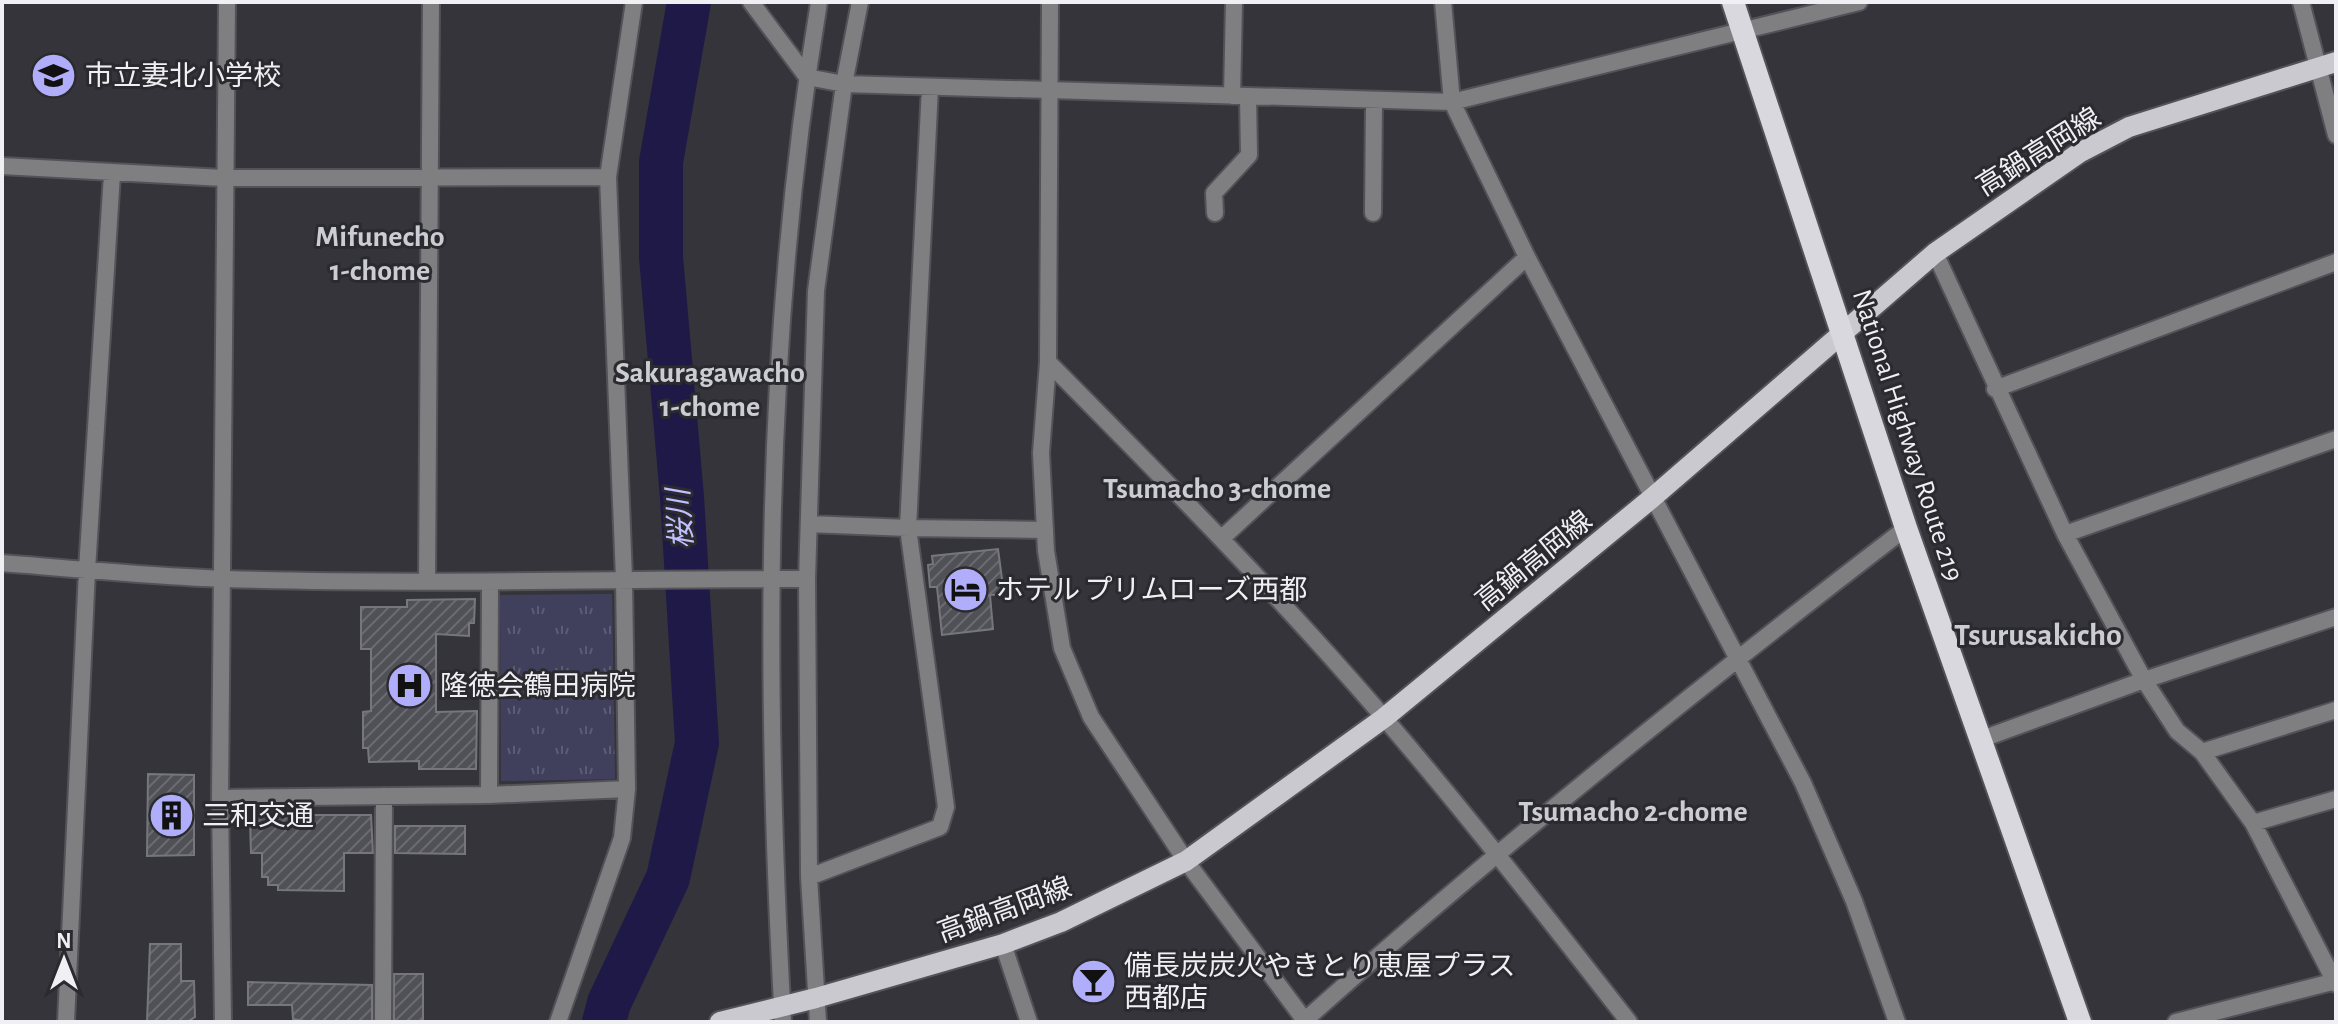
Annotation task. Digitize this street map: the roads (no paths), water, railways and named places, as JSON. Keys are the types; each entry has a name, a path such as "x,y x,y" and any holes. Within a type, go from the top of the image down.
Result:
{"highway":[{"name":"National Highway Route 219","path":"1733,2 1906,528 2080,1022"}],"main road":[{"name":"高鍋高岡線","path":"720,1022 782,1014 816,998 1003,944 1061,922 1186,861 1384,718 1844,336 1935,253 2079,153 2129,127 2327,65"}],"street":[{"path":"223,1022 220,798 224,579 223,178 227,2"},
{"path":"427,581 431,2"},
{"path":"558,1022 622,838 627,789 624,578 608,177 634,2"},
{"path":"751,2 807,77 844,84 1452,102 1859,2"},
{"path":"782,1014 769,579 781,293 819,2"},
{"path":"818,1022 809,877 807,579 816,291 844,84 860,2"},
{"path":"1050,2 1048,362 1041,453 1045,530 1062,648 1091,717 1186,861 1305,1021 1497,853 1736,658 1906,528"},
{"path":"1215,213 1214,193 1249,155 1240,96 1234,2"},
{"path":"1443,2 1452,102 1527,257 1809,796 1854,901 1897,1022"},
{"path":"2301,2 2327,65 2336,135"},
{"path":"809,877 940,827 946,807 908,528 930,87"},
{"path":"1373,213 1374,100"},
{"path":"2,166 223,178 608,177"},
{"path":"66,1022 87,570 112,174"},
{"path":"1935,253 1995,389 2065,534 2144,680 2177,731 2202,752 2253,823 2336,982 2176,1022"},
{"path":"1222,538 1527,257"},
{"path":"1995,389 2336,262"},
{"path":"1048,362 1222,538 1384,718 1497,853 1629,1022"},
{"path":"2065,534 2336,439"},
{"path":"809,524 1045,530"},
{"path":"2,563 224,579 490,582 624,578 807,579"},
{"path":"489,795 490,582"},
{"path":"1982,739 2144,680 2336,617"},
{"path":"2202,752 2336,710"},
{"path":"220,798 489,795 627,789"},
{"path":"383,1022 384,796"},
{"path":"2253,823 2336,799"},
{"path":"1003,944 1029,1022"}],"waterway":[{"name":"桜川","path":"604,1022 609,1003 668,878 697,743 682,497 661,257 661,162 689,2"}],"place":[{"name":"市立妻北小学校","path":"54,75"},
{"name":"ホテル プリムローズ西都","path":"965,589"},
{"name":"隆徳会鶴田病院","path":"409,685"},
{"name":"三和交通","path":"171,815"},
{"name":"備長炭炭火やきとり恵屋プラス 西都店","path":"1093,981"}],"district":[{"name":"Mifunecho 1-chome","path":"380,253"},
{"name":"Sakuragawacho 1-chome","path":"710,389"},
{"name":"Tsumacho 3-chome","path":"1217,488"},
{"name":"Tsurusakicho","path":"2038,634"},
{"name":"Tsumacho 2-chome","path":"1633,811"}]}
